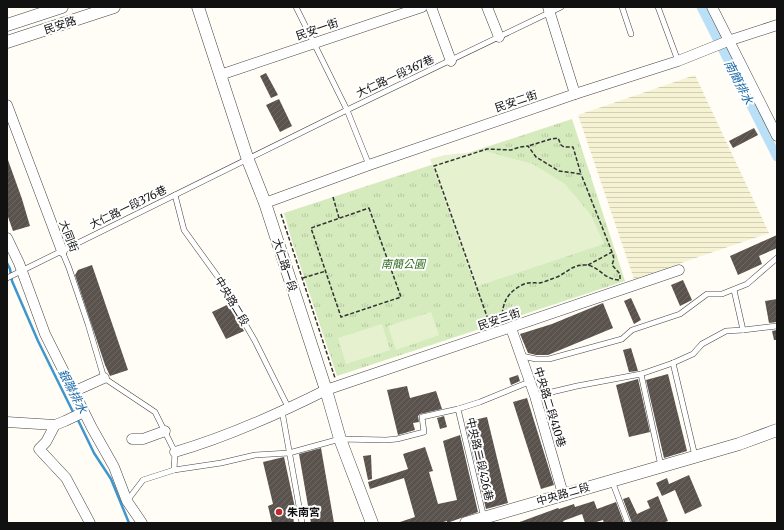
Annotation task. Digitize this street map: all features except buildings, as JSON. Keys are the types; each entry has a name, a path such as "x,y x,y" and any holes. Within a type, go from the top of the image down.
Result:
{"street":[{"name":"民安路","path":"7,25 62,7"},
{"name":"民安路","path":"7,42 114,7"},
{"name":"大仁路一段","path":"198,7 248,160 265,203 326,390 340,439 372,523"},
{"name":"民安一街","path":"220,75 422,7"},
{"path":"431,7 451,61"},
{"path":"487,7 499,37"},
{"path":"712,7 777,136"},
{"path":"550,10 575,94"},
{"name":"民安二街","path":"265,203 369,165 575,94 678,61 728,41 777,25"},
{"name":"大同街","path":"7,105 62,251"},
{"path":"7,238 45,334 75,391 84,412 114,467 127,501 142,523"},
{"name":"民安三街","path":"326,390 679,270"},
{"name":"中央路二段410巷","path":"512,328 535,396 563,494"},
{"path":"75,391 104,378"},
{"path":"175,452 203,444 285,410 326,390"},
{"path":"7,422 55,425 84,412"},
{"path":"55,425 46,442 39,449 66,478 90,523"},
{"name":"中央路二段","path":"466,523 739,444 777,430"},
{"path":"132,439 143,439 164,432"}],"lane":[{"path":"296,7 347,110 369,165"},
{"name":"大仁路一段367巷","path":"248,160 347,110 451,61 550,10 562,7"},
{"path":"622,7 631,34"},
{"path":"658,7 678,61"},
{"name":"大仁路一段376巷","path":"7,278 248,160"},
{"name":"中央路二段","path":"175,196 184,230 218,277 256,341 285,410 289,453 302,523"},
{"name":"大同街","path":"62,251 83,310 104,378"},
{"path":"522,356 536,359 549,359 622,339 632,330 680,314 707,294 722,294 747,284 777,258"},
{"path":"734,290 743,330"},
{"path":"535,396 577,386 641,374 673,363 692,354 702,344 726,331 777,326"},
{"path":"673,363 695,456"},
{"path":"641,374 661,466"},
{"path":"104,378 155,412 175,452 174,470"},
{"name":"中央路二段426巷","path":"484,518 458,409 480,402 529,382"},
{"path":"127,501 144,480 174,470 255,456 289,453 340,439 397,439 424,432 422,417 458,409"},
{"path":"612,481 628,523"}],"path":[{"path":"492,331 434,166 488,149 511,150 558,138 561,145 564,147 573,147 581,174 612,252 614,259 612,266 620,274 620,280 613,280 588,265"},
{"path":"528,146 536,157 559,171 581,174"},
{"path":"333,197 339,218"},
{"path":"369,208 400,297 341,317 326,271 311,228 369,208"},
{"path":"282,214 336,382"},
{"path":"502,322 504,302 509,294 524,284 544,282 559,276 571,267 588,265 612,252"},
{"path":"302,279 326,271"}],"shaded area":[{"path":"695,75 769,233 634,279 578,115"}],"green space":[{"name":"南簡公園","path":"572,119 625,281 337,376 284,213"},
{"path":"485,151 533,164 565,184 591,215 604,244 475,287 430,159 445,155"},
{"path":"431,312 439,335 396,350 388,326"},
{"path":"382,324 390,350 346,364 338,338"}],"waterway":[{"name":"南簡排水","path":"701,7 777,157"},
{"name":"銀聯排水","path":"7,263 10,269 12,281 38,341 74,414"},
{"name":"銀聯排水","path":"77,418 94,453 111,479 129,523"}],"place":[{"name":"朱南宮","path":"279,512"}]}
